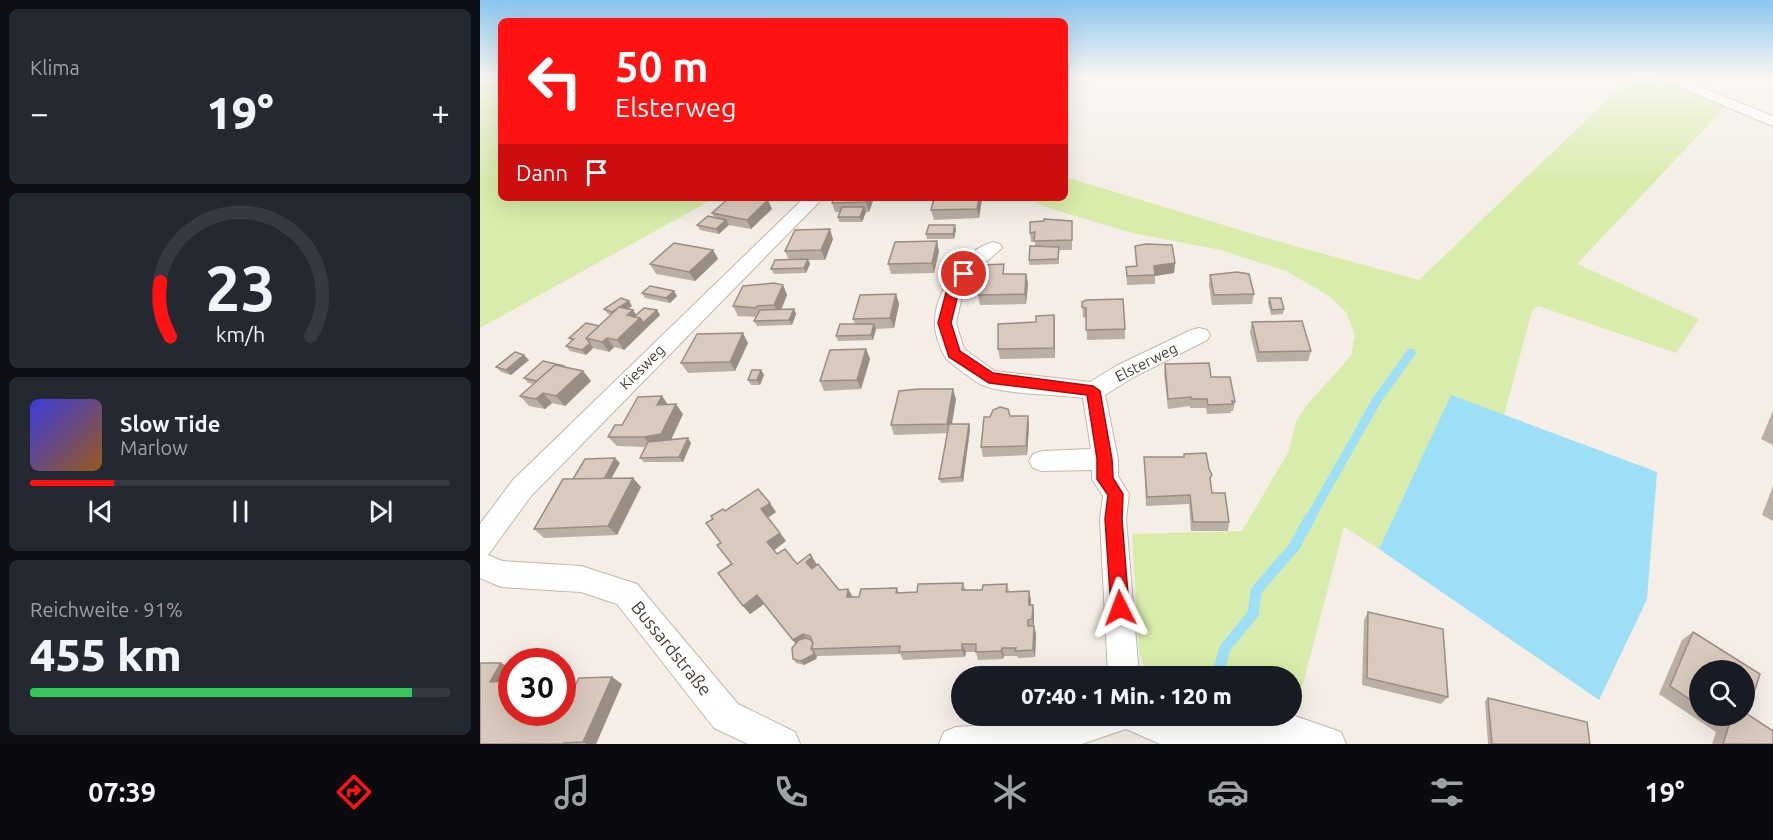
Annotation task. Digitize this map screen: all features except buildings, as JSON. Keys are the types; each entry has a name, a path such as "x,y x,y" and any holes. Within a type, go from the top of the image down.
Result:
{"street":[{"path":"1750,112 1773,121"},
{"name":"Kiesweg","path":"480,546 522,488 811,201"},
{"path":"993,248 974,263 954,285 945,323 954,353 989,378 1093,391 1105,459 1105,479 1116,494 1113,519 1123,666"},
{"name":"Elsterweg","path":"1093,391 1124,372 1199,335"},
{"path":"1042,461 1105,459"},
{"name":"Bussardstraße","path":"480,565 501,574 581,579 627,594 726,716 783,744"},
{"path":"956,744 1048,738 1087,726"},
{"path":"1156,726 1161,728 1287,730 1329,744"}],"green space":[{"path":"480,112 498,112 498,201 710,201 480,328"},
{"path":"1595,112 1721,112 1577,264 1699,319 1676,353 1538,306 1532,311 1504,415 1451,396 1379,549 1344,527 1302,687 1302,666 1144,666 1139,653 1132,534 1242,531 1289,451 1296,422 1306,406 1351,356 1355,335 1346,312 1328,295 1286,271 1221,250 1132,233 1032,201 1068,201 1068,178 1273,240 1419,280"}],"water":[{"path":"1451,395 1657,472 1647,599 1599,700 1379,549"}],"waterway":[{"path":"1309,520 1378,398 1411,353"},
{"path":"1220,666 1225,648 1253,614 1256,591 1294,547 1310,518"}],"route":[{"path":"964,274 954,285 945,323 954,353 989,378 1020,384 1054,385 1093,391 1105,459 1105,479 1116,494 1113,519 1120,608"}]}
